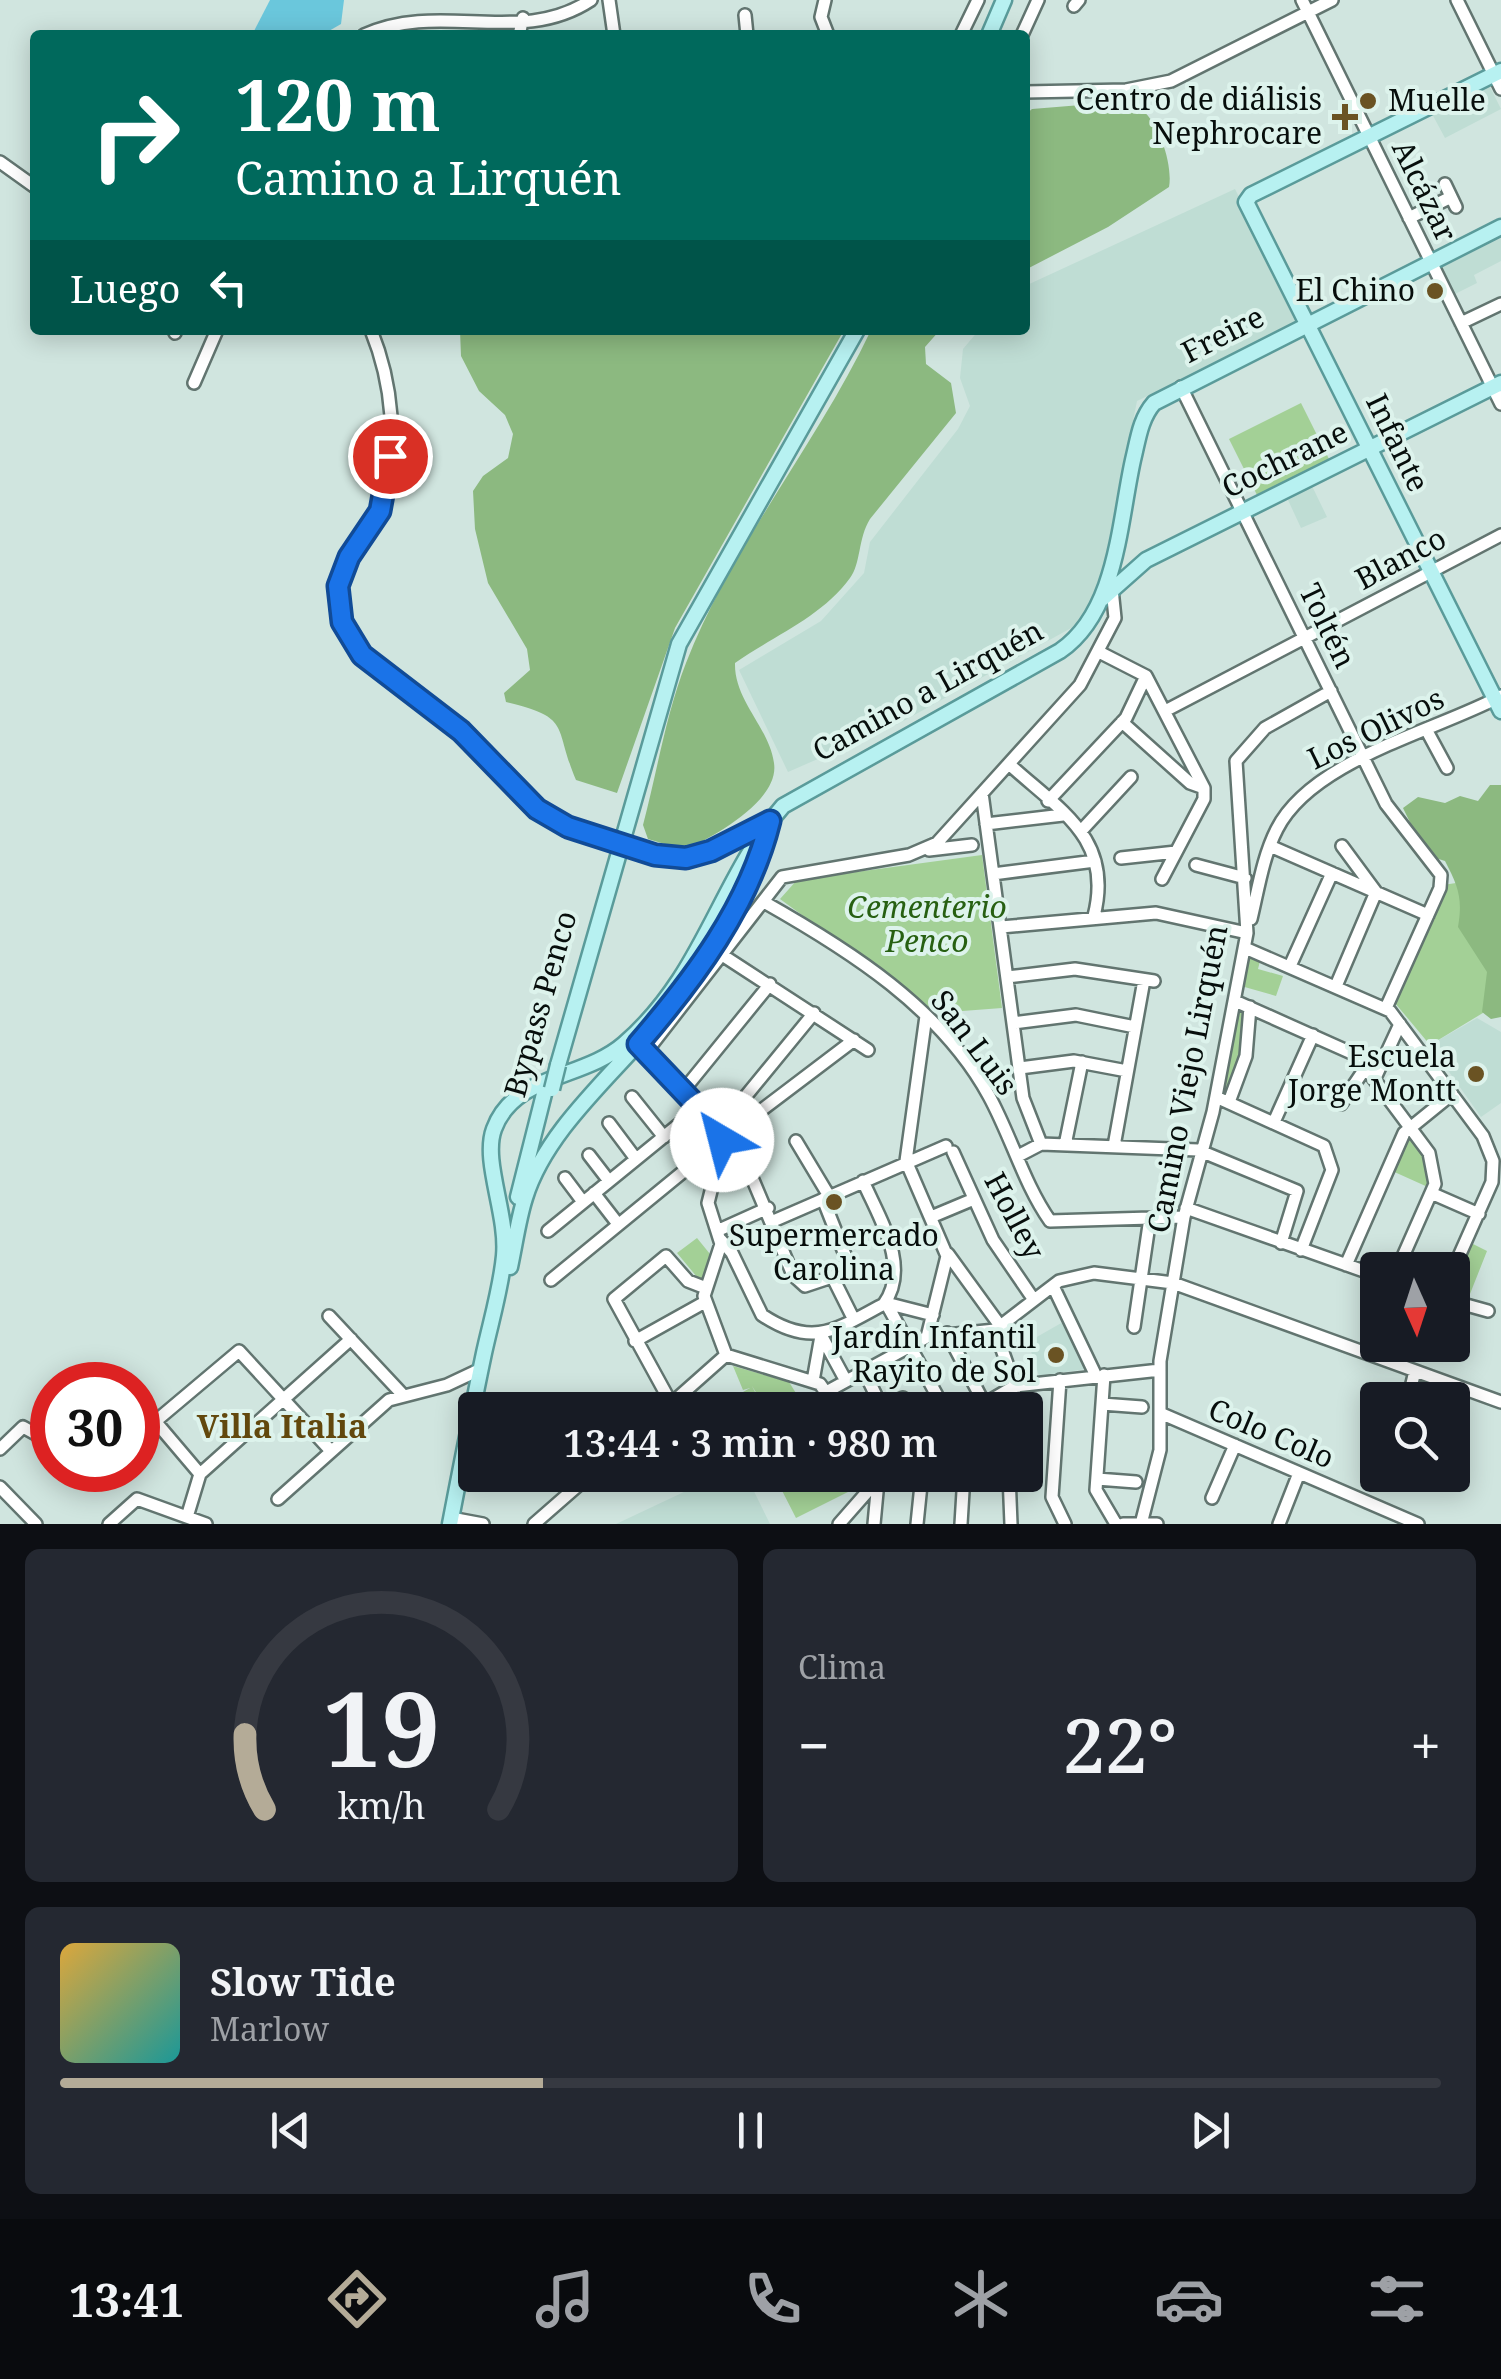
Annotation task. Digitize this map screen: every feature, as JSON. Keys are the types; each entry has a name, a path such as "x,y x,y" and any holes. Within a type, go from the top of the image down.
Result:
{"main road":[{"path":"992,30 1004,0"},
{"path":"1369,136 1499,78"},
{"name":"Infante","path":"1369,136 1247,200 1430,572 1499,702"},
{"name":"Freire","path":"1107,594 1143,419 1159,399 1501,226"},
{"name":"Bypass Penco","path":"504,1261 554,1067 670,668 692,618 853,335"},
{"name":"Cochrane","path":"1107,594 1139,564 1497,385"},
{"name":"Camino a Lirquén","path":"455,1521 504,1261 503,1210 490,1158 499,1118 524,1091 594,1064 635,1033 697,956 770,821 792,799 1069,645 1091,622 1107,594"},
{"path":"485,1392 525,1196 557,1139 642,1048 717,952 762,849 770,821"},
{"name":"Bypass Penco","path":"525,1196 548,1089"},
{"path":"455,1521 462,1492"}],"street":[{"path":"372,30 392,18 423,9 466,9 523,18 560,15 591,0"},
{"path":"610,0 613,30"},
{"path":"825,0 822,17 826,30"},
{"path":"963,30 978,0"},
{"path":"1024,30 1038,0"},
{"path":"1030,92 1126,90 1158,84 1197,70 1305,6 1332,0"},
{"path":"1458,0 1499,78"},
{"name":"Alcázar","path":"1305,6 1461,323 1497,385 1501,404"},
{"path":"745,15 746,30"},
{"path":"520,30 523,18"},
{"path":"0,162 30,183"},
{"path":"1409,218 1451,196"},
{"path":"1461,323 1501,304"},
{"path":"194,383 214,335"},
{"path":"372,335 388,390 390,456 380,511 340,578 338,608 347,636 373,666 461,731 537,809 562,824 671,858 702,854 770,821"},
{"name":"Toltén","path":"1181,387 1393,816 1442,879 1428,915"},
{"name":"Blanco","path":"1165,711 1501,535"},
{"path":"925,850 1074,692 1099,652 1117,612 1107,594"},
{"path":"1099,652 1146,676 1204,788 1204,799 1162,879"},
{"path":"1048,800 1122,722 1146,676"},
{"path":"1196,865 1250,882 1234,776 1238,756 1265,728 1331,691"},
{"name":"Los Olivos","path":"1247,933 1250,882 1282,821 1306,792 1366,758 1499,702"},
{"path":"1122,722 1190,783 1204,788"},
{"path":"1428,731 1447,768"},
{"path":"1009,764 1092,844 1094,916"},
{"path":"1081,831 1131,777"},
{"path":"982,793 1026,1110 1041,1144"},
{"path":"986,824 1063,814"},
{"path":"868,1050 717,952 788,873 972,845"},
{"path":"1270,846 1428,915 1386,1008"},
{"path":"1342,846 1376,892"},
{"path":"1121,858 1176,852"},
{"path":"993,874 1095,862"},
{"path":"1290,966 1332,873"},
{"path":"1336,986 1376,892"},
{"name":"San Luis","path":"764,902 864,965 926,1016 985,1089 1050,1221 1150,1218"},
{"path":"1000,928 1094,916 1161,913 1247,933"},
{"name":"Camino Viejo Lirquén","path":"1142,1522 1159,1460 1160,1370 1185,1213 1200,1150 1222,1100 1247,933"},
{"path":"1244,948 1386,1008 1483,1136 1493,1161 1492,1182 1462,1252"},
{"path":"1007,977 1075,969 1149,980 1136,1027 1114,1146"},
{"path":"683,1091 770,984"},
{"path":"1234,1000 1353,1053 1433,1161 1436,1180 1405,1252"},
{"path":"1250,1007 1246,1056 1222,1100 1322,1144 1333,1164 1302,1250"},
{"path":"814,1013 720,1135 708,1204 762,1315 821,1336 846,1380"},
{"path":"1014,1023 1076,1015 1136,1027"},
{"path":"926,1016 906,1161 946,1252 998,1329 1015,1392"},
{"path":"1375,1078 1400,1024"},
{"path":"1274,1122 1313,1035"},
{"path":"720,1135 854,1040"},
{"path":"642,1048 720,1135"},
{"path":"1020,1068 1082,1062 1127,1071"},
{"path":"1065,1145 1082,1062"},
{"path":"1341,1104 1366,1067"},
{"path":"1346,1266 1409,1126 1452,1094"},
{"path":"632,1097 664,1137"},
{"path":"548,1231 699,1108"},
{"path":"609,1123 636,1160"},
{"path":"745,1161 796,1281 812,1287 846,1272 848,1262 826,1197 796,1141"},
{"path":"1018,1156 1041,1144 1200,1150 1297,1192 1281,1243"},
{"name":"Holley","path":"906,1161 950,1149 998,1249 1034,1300"},
{"path":"550,1280 706,1152"},
{"path":"589,1155 609,1181"},
{"path":"720,1235 826,1197 906,1161"},
{"path":"565,1178 583,1202"},
{"path":"863,1181 895,1255 886,1303 936,1392"},
{"path":"594,1193 618,1224"},
{"path":"1431,1193 1480,1214"},
{"path":"931,1217 974,1198"},
{"path":"1134,1326 1150,1218 1185,1213 1360,1270"},
{"path":"720,1235 706,1295 726,1355"},
{"path":"928,1337 946,1252"},
{"path":"660,1392 613,1302 666,1256 688,1282 706,1295"},
{"path":"726,1355 813,1381 828,1390 928,1337 998,1329 1053,1286 1087,1273 1173,1283 1501,1402"},
{"path":"834,1278 854,1320"},
{"path":"1053,1286 1100,1376 1102,1404 1096,1480 1098,1498 1116,1524"},
{"path":"635,1341 706,1295"},
{"path":"821,1336 886,1303 933,1315"},
{"path":"1470,1306 1488,1311"},
{"path":"329,1316 402,1394"},
{"path":"948,1333 973,1392"},
{"path":"813,1381 821,1336"},
{"path":"187,1516 200,1474 351,1339"},
{"path":"160,1417 239,1351 331,1452"},
{"path":"684,1392 726,1355"},
{"path":"278,1499 388,1400 438,1388 481,1368"},
{"path":"1005,1392 1015,1386 1160,1370"},
{"path":"864,1371 874,1392"},
{"path":"1412,1382 1415,1371"},
{"path":"1060,1380 1052,1497 1065,1524"},
{"path":"1102,1404 1142,1407"},
{"name":"Colo Colo","path":"1160,1413 1418,1524"},
{"path":"0,1449 23,1427 30,1431"},
{"path":"160,1427 200,1474"},
{"path":"1212,1498 1235,1445"},
{"path":"1279,1524 1299,1472"},
{"path":"1096,1480 1136,1482"},
{"path":"0,1487 36,1524"},
{"path":"534,1524 571,1492"},
{"path":"839,1524 864,1492"},
{"path":"874,1524 877,1492"},
{"path":"917,1524 920,1492"},
{"path":"961,1524 963,1492"},
{"path":"1007,1492 1011,1524"},
{"path":"109,1524 137,1499 206,1524"},
{"path":"455,1521 483,1524"},
{"path":"1125,1524 1156,1524"}],"shaded area":[{"path":"1488,83 1501,109 1445,138 1431,112"},
{"path":"1235,189 1301,321 1137,401 1100,584 1082,622 898,724 788,772 739,670 821,621 864,573 870,542 958,429 970,406 960,378 963,349 975,335 1030,335 1030,284"},
{"path":"1501,238 1501,261 1474,275 1477,283 1453,295 1440,268"},
{"path":"1312,486 1327,517 1301,528 1288,500"},
{"name":"Escuela Jorge Montt","path":"1477,1018 1501,1032 1501,1103 1481,1117 1430,1045"},
{"name":"Jardín Infantil Rayito de Sol","path":"1063,1322 1086,1369 1039,1376 1028,1342"},
{"path":"684,1492 754,1492 770,1524 616,1524"}],"green space":[{"path":"1118,102 1142,110 1160,135 1170,178 1169,187 1108,227 1030,267 1030,111"},
{"path":"460,335 841,335 675,628 617,793 576,780 552,719 506,702 504,693 530,670 527,649 488,583 475,529 473,491 483,476 508,458 513,434 505,415 479,391 461,356"},
{"path":"868,335 936,335 925,347 926,364 951,383 956,413 870,519 854,572 839,592 811,615 735,663 740,690 771,750 773,777 766,791 742,816 685,850 648,839 643,825 686,663 727,577"},
{"path":"1301,403 1329,459 1257,495 1229,439"},
{"path":"1490,785 1501,785 1501,1017 1491,1019 1482,1012 1487,972 1458,927 1460,900 1453,878 1445,861 1426,855 1403,808 1418,797 1445,803 1460,796 1478,801"},
{"name":"Cementerio Penco","path":"982,855 1002,1008 936,1013 780,899 797,880"},
{"path":"1469,881 1501,1002 1430,1045 1395,1003 1443,885"},
{"path":"1251,954 1261,957 1258,969 1283,976 1276,996 1241,986"},
{"path":"1239,1005 1259,1015 1228,1098 1221,1096"},
{"path":"1407,1134 1427,1152 1430,1188 1390,1170"},
{"path":"697,1238 710,1254 702,1283 677,1253"},
{"path":"1471,1243 1487,1251 1470,1294 1470,1252 1467,1252"},
{"path":"733,1366 789,1382 795,1392 756,1392 752,1386 755,1392 743,1392 750,1388 743,1390"},
{"path":"783,1492 848,1492 796,1518"}],"water":[{"path":"270,0 344,0 341,24 331,30 255,30"}],"place":[{"name":"Muelle","path":"1368,101"},
{"name":"Centro de diálisis Nephrocare","path":"1345,117"},
{"name":"El Chino","path":"1435,291"},
{"name":"Escuela Jorge Montt","path":"1476,1074"},
{"name":"Supermercado Carolina","path":"834,1202"},
{"name":"Jardín Infantil Rayito de Sol","path":"1056,1355"}],"district":[{"name":"Villa Italia","path":"282,1427"}],"route":[{"path":"390,456 380,511 349,557 338,586 342,622 362,655 461,731 537,809 568,827 655,855 686,858 721,847 770,821 762,849 712,949 692,980 638,1044 715,1125 722,1140"}]}
